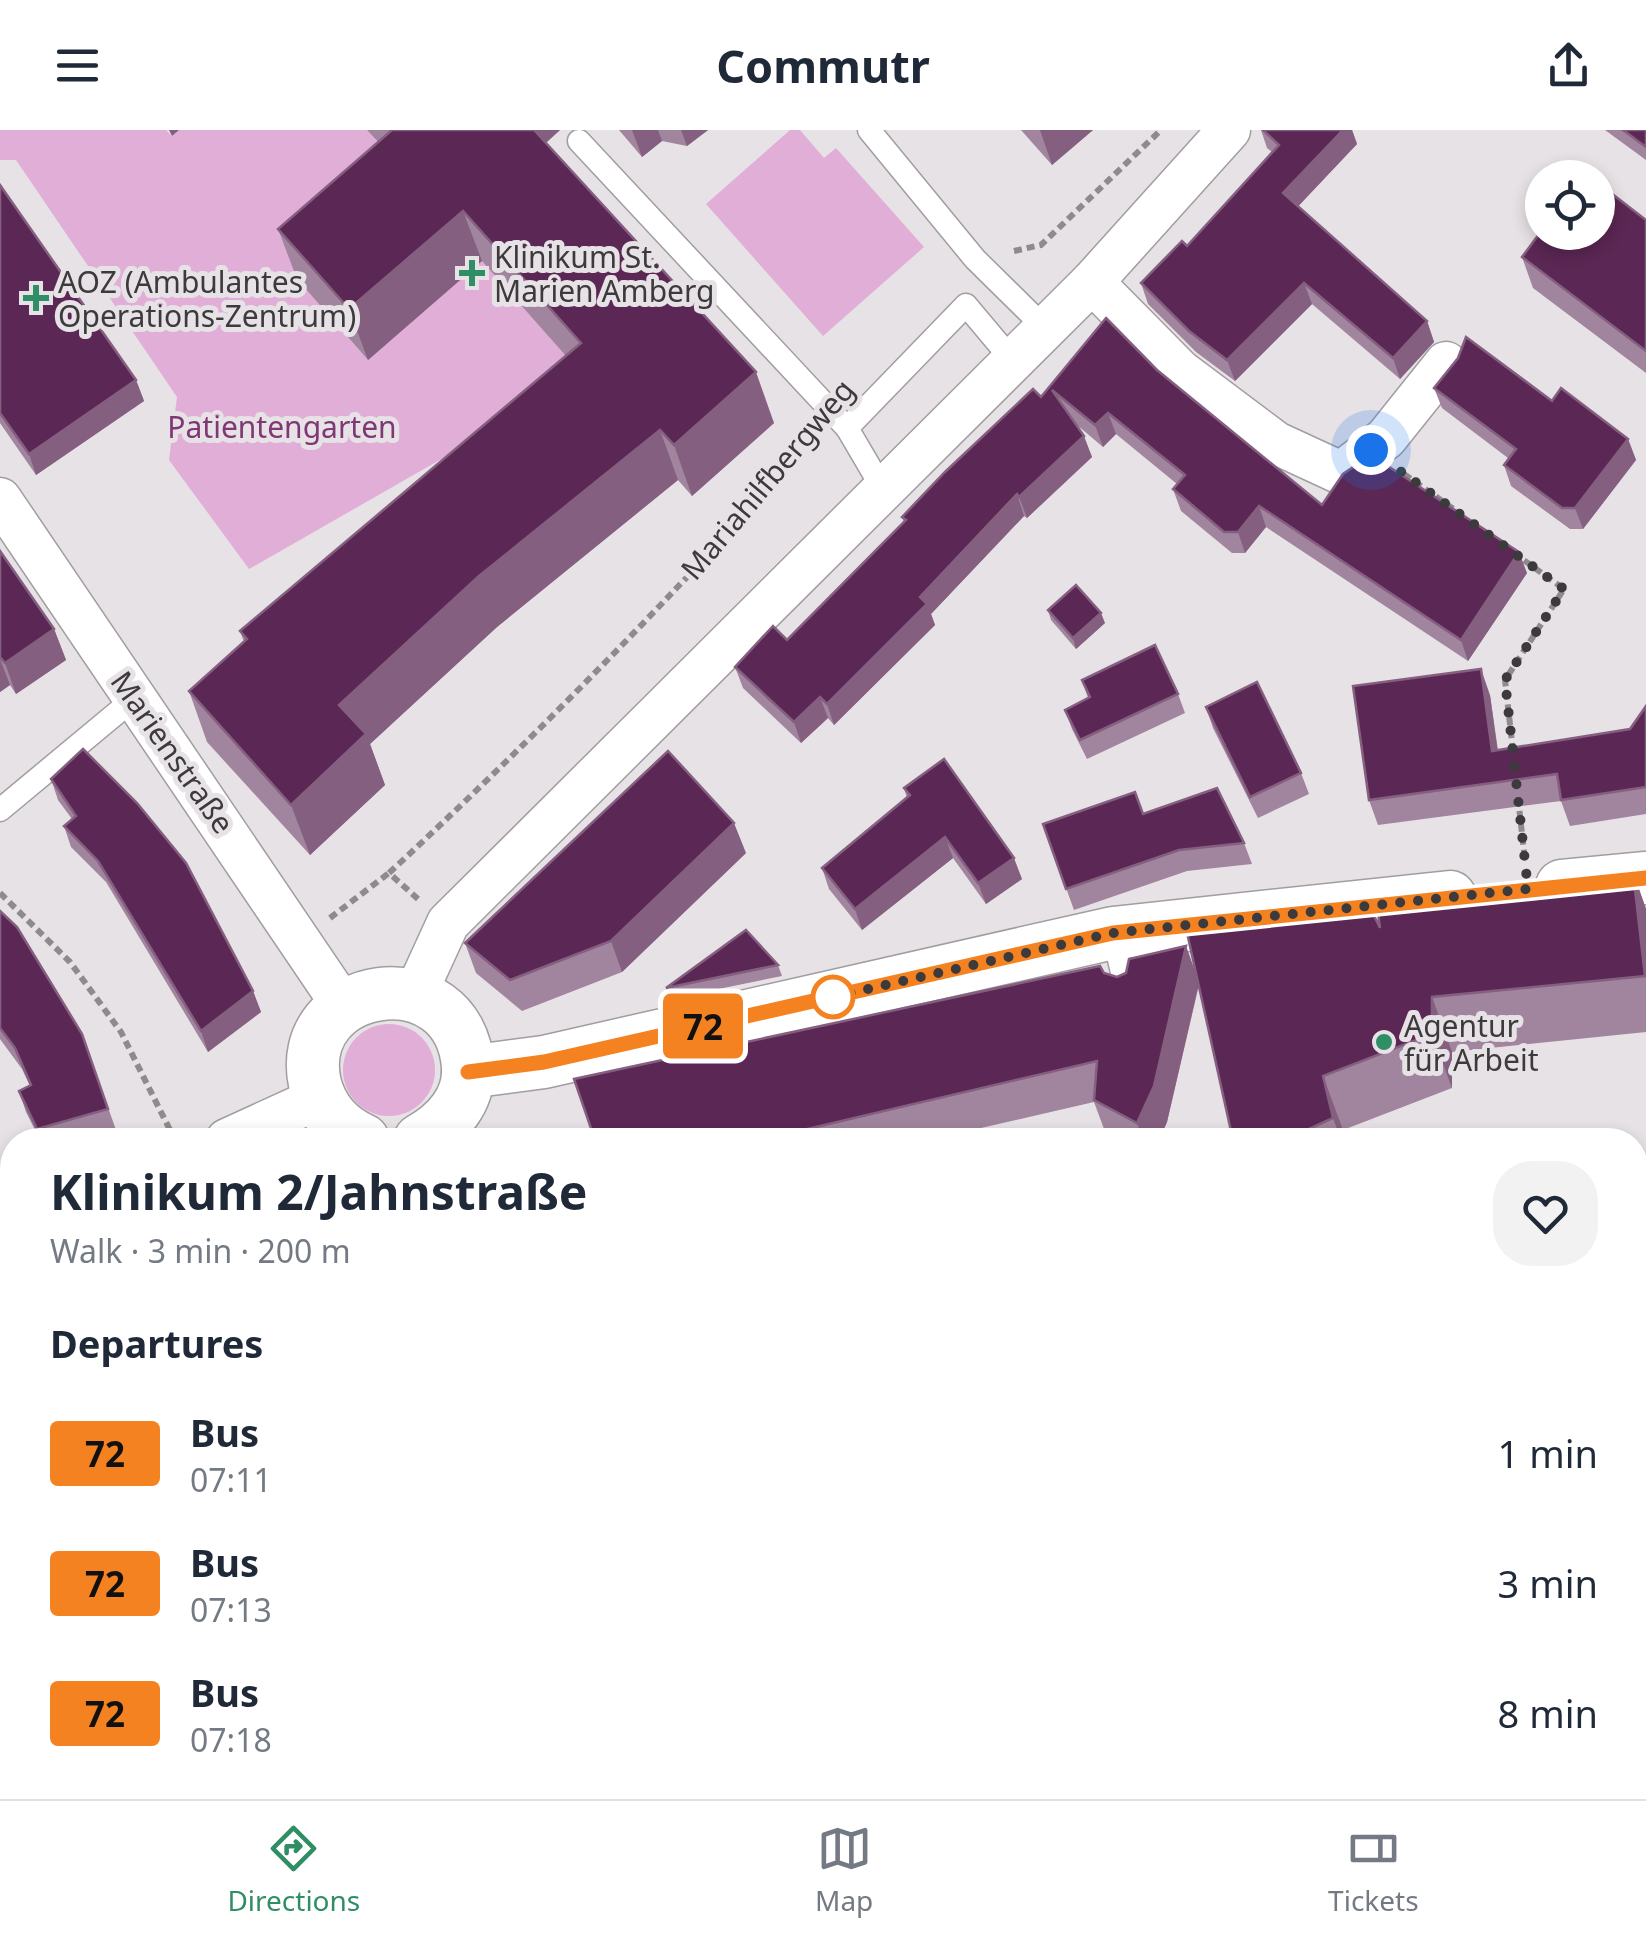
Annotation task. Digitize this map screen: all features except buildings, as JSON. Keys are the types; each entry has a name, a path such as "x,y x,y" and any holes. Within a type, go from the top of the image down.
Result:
{"street":[{"path":"414,995 448,923 1046,329 1229,130"},
{"path":"1092,282 1180,370 1276,444 1341,474 1386,438 1446,364"},
{"name":"Marienstraße","path":"0,499 344,1007"},
{"path":"468,1072 544,1062 1113,933 1646,878"},
{"path":"346,1128 331,1118 319,1098 313,1073 316,1048 326,1024 344,1007 366,995 390,991 414,995 437,1007 454,1024 465,1047 468,1072 453,1114 435,1128"},
{"path":"253,1128 319,1098"}],"lane":[{"path":"869,130 976,258 1046,329"},
{"path":"580,141 822,405 848,428 884,490"},
{"path":"848,428 966,305 1013,361"},
{"path":"0,810 136,697"},
{"path":"1113,933 1128,999"}],"path":[{"path":"976,258 1041,245 1161,130"},
{"name":"Mariahilfbergweg","path":"324,922 389,873 539,732 713,549 796,452 822,405"},
{"path":"1371,450 1468,520"},
{"path":"1513,756 1505,680 1564,589 1516,554"},
{"path":"1508,891 1518,794"},
{"path":"389,873 426,905"},
{"path":"0,893 70,962 121,1032 169,1128"}],"green space":[{"name":"Patientengarten","path":"0,130 166,130 172,136 179,130 367,130 411,180 297,279 367,359 482,261 585,377 249,569 169,460 177,397 16,160 0,160"},
{"path":"790,130 800,130 824,158 836,148 924,247 823,336 706,204"},
{"path":"380,1024 398,1024 415,1031 428,1044 435,1070 428,1096 415,1109 398,1116 380,1116 363,1109 350,1096 343,1079 343,1061 350,1044 363,1031"}],"bus line":[{"name":"72","path":"468,1072 544,1062 1113,933 1646,878"}],"place":[{"name":"Klinikum St. Marien Amberg","path":"472,273"},
{"name":"AOZ (Ambulantes Operations-Zentrum)","path":"36,298"},
{"name":"Agentur für Arbeit","path":"1384,1042"}],"route":[{"path":"833,997 1113,933 1528,889 1505,680 1564,589 1371,450"}]}
